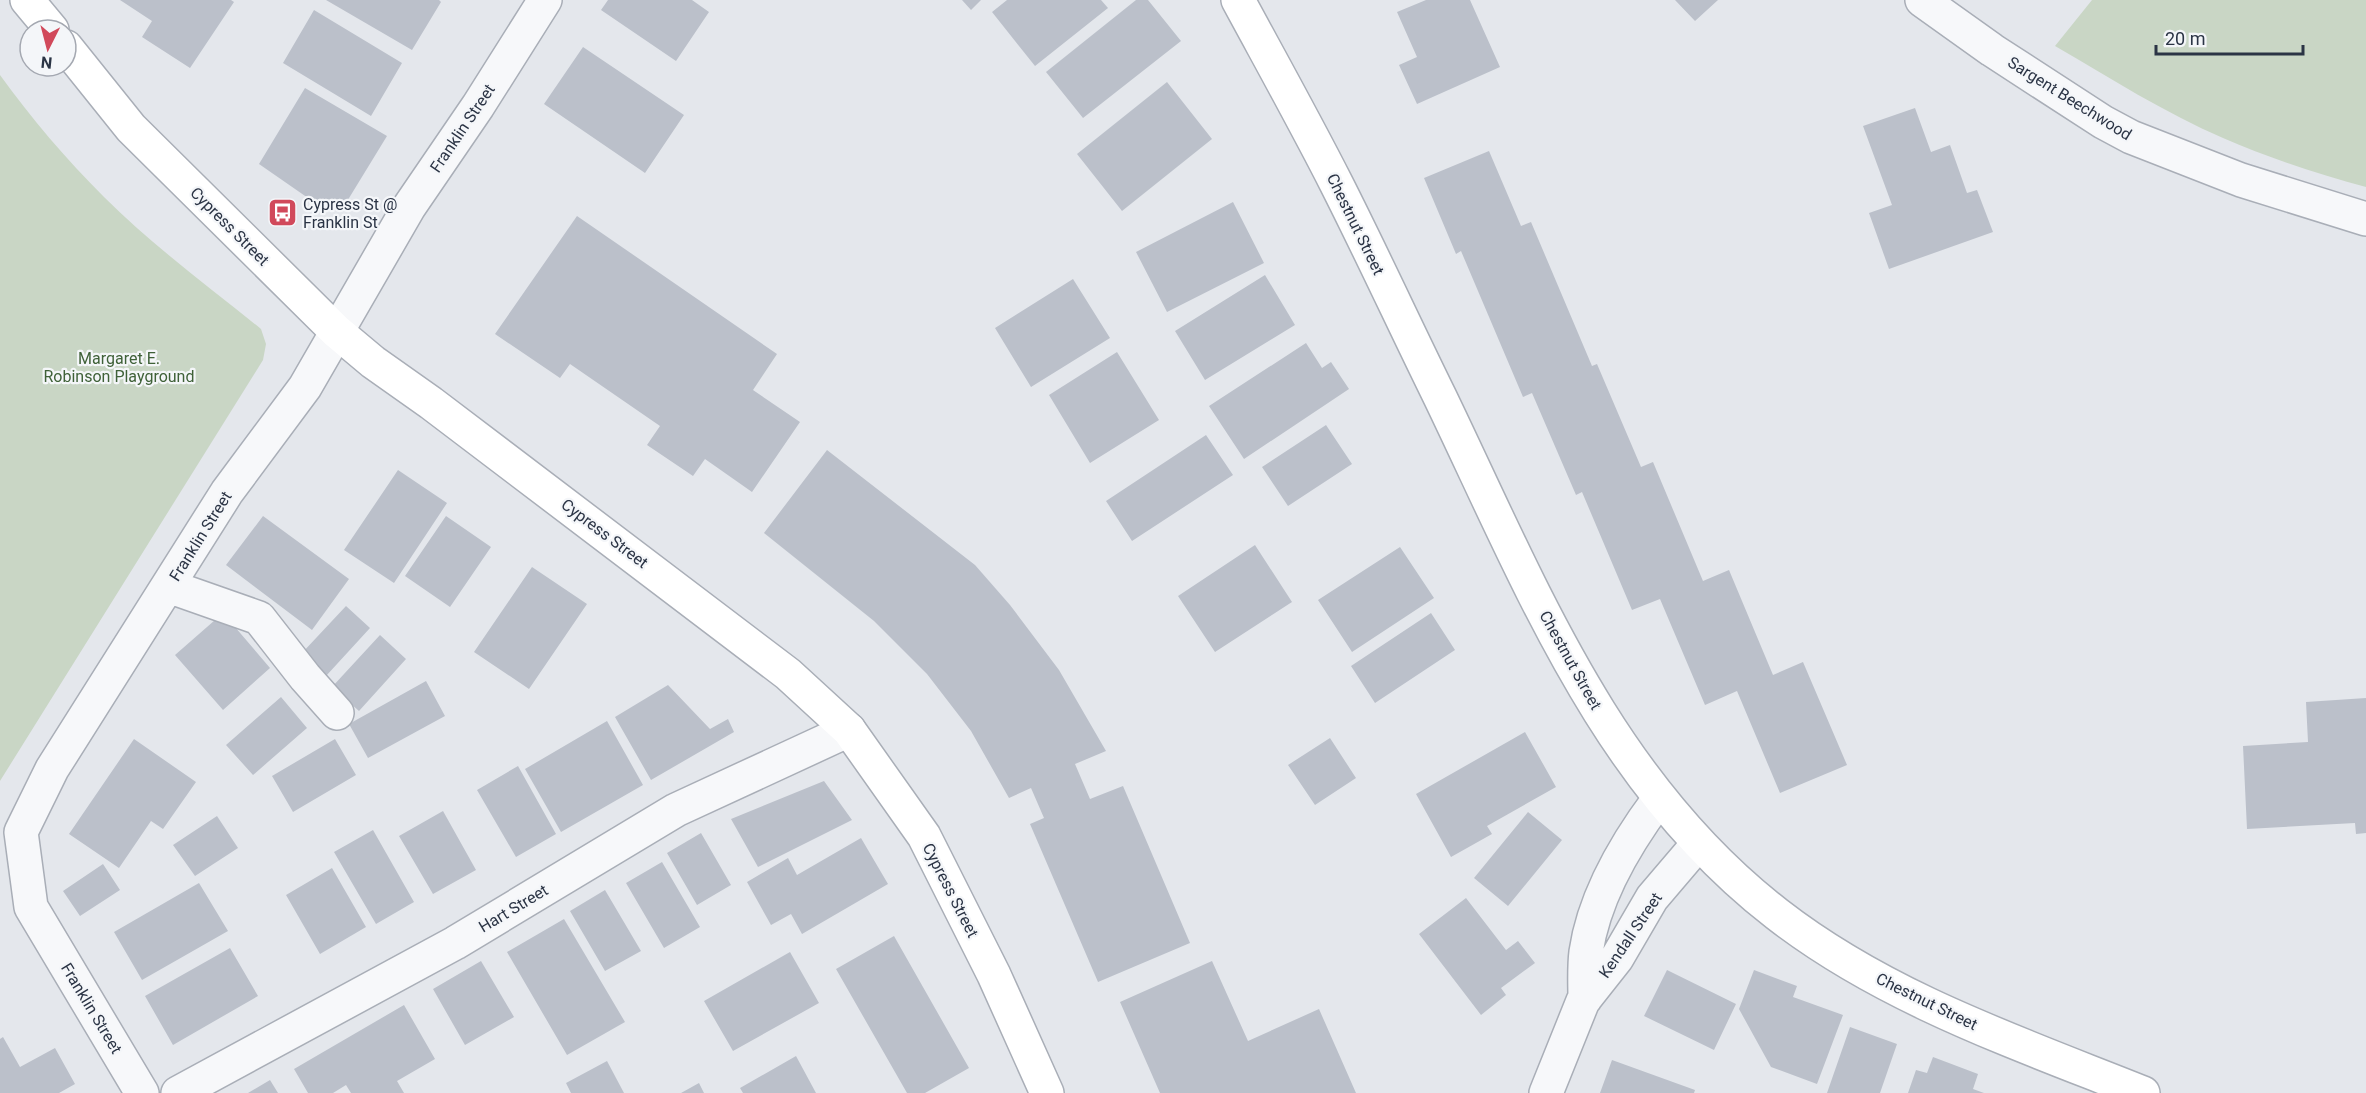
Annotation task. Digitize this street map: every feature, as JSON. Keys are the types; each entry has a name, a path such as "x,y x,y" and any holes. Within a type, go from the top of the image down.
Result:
{"main road":[{"path":"27,0 42,18"},
{"name":"Chestnut Street","path":"1238,0 1336,184 1552,630 1620,745 1659,799 1698,844 1732,877 1810,939 1871,975 1978,1026 2143,1093"},
{"name":"Cypress Street","path":"78,62 131,128 336,331 373,362 431,403 779,667 849,730 924,836 994,975 1047,1093"}],"street":[{"name":"Franklin Street","path":"142,1093 31,907 21,832 52,769 227,492 305,387 409,207 478,106 545,0"},
{"name":"Sargent Beechwood","path":"1922,0 2012,63 2103,122 2131,137 2241,180 2366,219"},
{"path":"168,586 259,618 305,678 337,713"},
{"name":"Hart Street","path":"178,1093 454,943 676,810 849,730"},
{"name":"Kendall Street","path":"1585,999 1586,952 1600,904 1626,846 1659,799"},
{"name":"Kendall Street","path":"1546,1093 1585,999 1617,958 1644,909 1698,844"}],"green space":[{"path":"2092,0 2366,0 2366,187 2294,165 2223,138 2117,83 2055,46"},
{"name":"Margaret E. Robinson Playground","path":"0,75 49,138 104,197 161,249 261,329 266,344 263,360 0,781"}],"building":[{"path":"120,0 231,0 234,2 190,68 142,37 152,21"},
{"path":"326,0 439,0 441,2 412,50"},
{"path":"608,0 692,0 709,12 676,61 601,10"},
{"path":"962,0 981,0 971,10"},
{"path":"1007,0 1101,0 1108,8 1035,66 992,12"},
{"path":"1136,0 1148,0 1181,41 1083,118 1046,72"},
{"path":"1426,0 1470,0 1500,67 1417,104 1399,65 1417,57 1397,12"},
{"path":"1675,0 1718,0 1695,21"},
{"path":"314,10 402,63 371,116 283,63"},
{"path":"583,47 684,115 645,173 544,104"},
{"path":"1167,82 1212,139 1122,211 1077,154"},
{"path":"305,88 387,136 346,203 321,207 259,164"},
{"path":"1915,108 1931,152 1950,145 1967,193 1977,190 1993,232 1889,269 1869,213 1892,205 1863,126"},
{"path":"1489,151 1521,226 1531,222 1592,366 1597,364 1641,467 1653,462 1703,581 1729,570 1773,675 1803,662 1847,765 1780,793 1737,691 1705,705 1660,599 1632,610 1582,492 1576,495 1532,393 1523,397 1461,251 1456,254 1424,178"},
{"path":"1233,202 1264,263 1167,312 1136,252"},
{"path":"577,216 777,354 753,390 800,422 752,492 705,459 693,476 647,445 660,426 570,364 560,378 495,334"},
{"path":"1265,275 1295,325 1205,380 1175,331"},
{"path":"1073,279 1110,338 1031,387 995,328"},
{"path":"1306,343 1322,368 1331,362 1349,389 1244,459 1209,406"},
{"path":"1117,352 1159,420 1090,463 1049,395"},
{"path":"1326,425 1352,464 1288,506 1262,467"},
{"path":"1206,435 1233,475 1132,541 1106,501"},
{"path":"827,450 975,565 1010,605 1059,670 1106,751 1075,764 1090,799 1123,786 1190,943 1098,982 1030,824 1044,818 1031,788 1009,798 971,731 927,674 874,621 764,533"},
{"path":"398,470 447,503 394,583 344,550"},
{"path":"263,516 349,579 312,630 226,565"},
{"path":"446,516 491,547 450,607 405,576"},
{"path":"1255,545 1292,602 1215,652 1178,596"},
{"path":"1400,547 1434,598 1352,652 1318,600"},
{"path":"532,567 587,604 529,689 474,652"},
{"path":"346,606 370,628 326,676 302,653"},
{"path":"223,613 270,668 223,710 175,655"},
{"path":"1431,613 1455,650 1375,703 1351,666"},
{"path":"380,635 406,659 359,711 332,687"},
{"path":"426,681 445,716 368,758 349,724"},
{"path":"668,685 710,729 728,719 734,732 651,780 615,717"},
{"path":"281,697 307,728 253,775 226,745"},
{"path":"2366,698 2366,833 2356,834 2355,823 2247,829 2243,746 2308,742 2306,702"},
{"path":"607,721 643,785 561,832 525,769"},
{"path":"1525,732 1556,787 1487,826 1492,834 1451,857 1416,794"},
{"path":"1330,738 1356,778 1315,805 1288,765"},
{"path":"134,739 196,782 163,829 151,821 119,868 69,834"},
{"path":"335,739 356,775 293,812 272,776"},
{"path":"518,766 556,834 516,857 477,790"},
{"path":"824,781 852,820 758,867 731,819"},
{"path":"443,811 476,870 433,894 399,836"},
{"path":"1528,812 1562,840 1508,906 1474,878"},
{"path":"217,816 238,848 195,876 173,845"},
{"path":"373,830 414,902 376,924 334,852"},
{"path":"701,833 731,885 697,905 667,853"},
{"path":"861,838 888,884 802,934 791,914 771,925 747,882 788,858 797,875"},
{"path":"662,862 700,927 664,948 626,883"},
{"path":"103,864 120,890 80,916 63,891"},
{"path":"332,868 366,927 320,954 286,895"},
{"path":"199,883 228,931 142,980 114,932"},
{"path":"605,890 641,951 605,971 570,911"},
{"path":"1466,898 1506,950 1518,941 1535,963 1501,988 1506,995 1481,1015 1419,934"},
{"path":"564,919 625,1022 567,1055 507,952"},
{"path":"894,936 969,1068 925,1093 907,1093 836,969"},
{"path":"230,948 258,996 173,1045 145,996"},
{"path":"790,952 819,1003 733,1051 704,1001"},
{"path":"481,961 514,1017 465,1045 433,989"},
{"path":"1212,961 1248,1041 1319,1009 1356,1093 1160,1093 1120,1002"},
{"path":"1667,970 1736,1004 1714,1050 1644,1016"},
{"path":"1754,970 1797,986 1793,997 1843,1015 1817,1084 1771,1067 1739,1009"},
{"path":"404,1005 435,1059 397,1081 404,1093 351,1093 346,1085 333,1093 308,1093 294,1069"},
{"path":"1850,1027 1897,1044 1880,1093 1827,1093"},
{"path":"3,1037 20,1067 55,1048 75,1084 59,1093 0,1093 0,1039"},
{"path":"796,1056 816,1093 743,1093 740,1088"},
{"path":"1933,1057 1978,1074 1973,1089 1984,1093 1908,1093 1916,1070 1927,1073"},
{"path":"1612,1060 1695,1090 1694,1093 1600,1093"},
{"path":"607,1061 624,1093 571,1093 566,1083"},
{"path":"270,1080 278,1093 248,1093"},
{"path":"699,1083 704,1093 681,1093"}],"place":[{"name":"Cypress St @ Franklin St","path":"282,213"}]}
